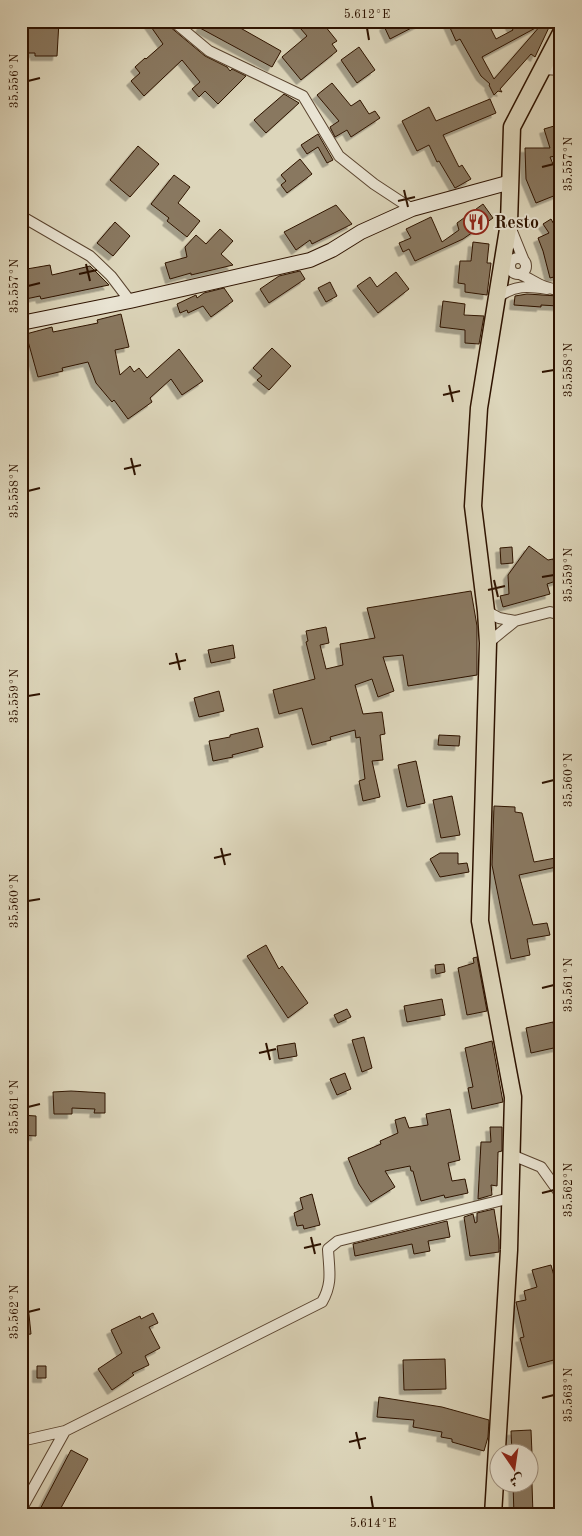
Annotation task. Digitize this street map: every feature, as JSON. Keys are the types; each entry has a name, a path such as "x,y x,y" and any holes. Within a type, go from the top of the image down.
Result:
{"main road":[{"path":"493,1515 508,1260 513,1097 480,921 488,643 473,506 479,408 509,224 512,128 561,33"},
{"path":"21,323 130,301 310,260 332,250 361,232 412,209 511,182"}],"street":[{"path":"173,21 209,51 303,96 339,156 374,184 412,209"},
{"path":"543,69 561,70"},
{"path":"21,216 90,256 111,276 130,301"},
{"path":"509,224 511,264 517,259 522,269 543,286"},
{"path":"509,224 522,269"},
{"path":"498,297 507,284 522,269"},
{"path":"498,297 508,290 520,287 543,286 561,289"},
{"path":"486,611 499,618 515,621"},
{"path":"488,643 515,621 550,612 561,615"},
{"path":"512,1154 540,1167 561,1195"},
{"path":"21,1441 65,1431 322,1302 328,1292 330,1282 328,1249 338,1240 510,1198"},
{"path":"21,1510 65,1431"}],"building":[{"path":"25,21 59,21 57,56 35,56 35,53 23,53"},
{"path":"147,21 166,21 169,26 205,56 227,67 230,71 232,69 246,76 218,104 205,91 199,97 192,89 200,82 182,60 144,96 131,81 140,73 135,67 163,44"},
{"path":"204,21 228,21 281,51 272,67 200,28"},
{"path":"294,21 321,21 337,41 332,44 337,51 301,80 282,57 307,36"},
{"path":"386,21 425,21 390,39 384,26 387,24"},
{"path":"447,21 487,21 496,39 513,30 508,21 552,21 535,57 531,54 500,89 502,92 498,91 494,95 490,84 481,76 460,39 456,41","holes":["541,25 494,79 482,57"]},
{"path":"359,47 375,70 357,83 341,60"},
{"path":"332,83 351,106 360,100 369,114 375,111 380,118 351,137 347,130 335,137 330,127 339,121 317,95"},
{"path":"284,94 299,103 266,133 254,120"},
{"path":"490,99 496,113 443,135 459,167 462,165 471,179 455,188 439,161 437,162 429,145 417,151 402,121 429,107 436,121"},
{"path":"561,124 561,155 550,157 561,183 561,193 536,203 526,179 525,148 550,148 544,129"},
{"path":"318,134 333,160 327,163 318,147 307,154 301,145"},
{"path":"138,146 159,164 130,197 110,180"},
{"path":"300,159 312,174 287,193 281,185 286,181 281,175"},
{"path":"174,175 190,187 178,203 200,221 187,237 167,221 169,218 151,204"},
{"path":"483,204 493,218 463,239 415,261 409,249 403,252 399,243 411,238 406,229 431,217 442,242 459,230 457,223"},
{"path":"336,205 352,224 312,244 310,240 296,250 284,232"},
{"path":"551,219 561,237 561,275 550,278 538,238 549,233 543,224"},
{"path":"115,222 130,236 113,256 97,243"},
{"path":"220,229 233,241 221,254 233,265 170,279 165,263 187,257 185,247 196,235 206,244"},
{"path":"473,242 489,244 487,263 491,263 487,295 465,292 465,284 458,283 460,261 471,261"},
{"path":"50,265 52,275 90,266 109,285 41,299 40,296 21,300 21,270"},
{"path":"300,271 305,279 269,303 260,289 279,276"},
{"path":"396,272 409,289 378,313 357,286 370,277 377,287"},
{"path":"330,282 337,296 326,302 318,288"},
{"path":"224,288 233,301 211,317 203,306 188,313 187,310 180,313 177,304 196,295 197,298 204,293"},
{"path":"527,294 558,296 558,306 514,305 515,296"},
{"path":"443,301 465,304 464,315 484,316 479,344 465,343 465,330 440,327"},
{"path":"121,314 129,347 115,350 120,375 130,366 134,372 139,368 147,378 179,349 203,381 182,395 171,379 150,398 152,402 128,419 114,400 112,402 96,383 88,362 62,368 63,371 38,377 26,334 52,327 53,332 98,323 97,320"},
{"path":"272,348 291,366 269,390 257,380 262,376 253,368"},
{"path":"529,546 548,560 553,559 559,580 547,584 550,594 503,607 500,596 509,594 508,575"},
{"path":"512,547 513,563 501,564 500,548"},
{"path":"471,591 477,626 477,675 408,686 403,655 383,657 394,691 378,697 372,679 355,685 363,714 382,712 385,734 380,735 383,760 372,761 380,797 363,801 359,781 365,779 360,737 356,738 355,730 330,737 331,740 312,745 302,708 279,714 273,690 315,679 306,642 308,641 306,631 326,627 329,643 320,645 326,669 343,665 340,644 375,638 367,608"},
{"path":"233,645 235,658 211,663 208,650"},
{"path":"219,691 224,711 199,717 194,698"},
{"path":"258,728 263,747 232,755 233,757 213,761 209,741 230,737 230,735"},
{"path":"439,735 460,736 459,746 438,745"},
{"path":"416,761 425,803 407,807 398,765"},
{"path":"452,796 460,835 441,838 433,800"},
{"path":"494,806 515,807 515,812 522,813 534,862 561,857 561,866 519,875 533,925 547,923 550,935 527,939 530,955 511,959 492,865"},
{"path":"440,853 458,853 458,864 467,863 469,872 440,877 430,859"},
{"path":"266,945 279,969 282,966 308,1003 288,1018 247,956"},
{"path":"477,957 487,1011 467,1015 458,968 474,963 473,958"},
{"path":"444,964 445,972 436,974 435,965"},
{"path":"442,999 445,1015 407,1022 404,1006"},
{"path":"347,1009 351,1017 338,1023 334,1015"},
{"path":"553,1022 558,1047 531,1053 526,1028"},
{"path":"364,1037 372,1068 362,1072 352,1040"},
{"path":"492,1041 503,1102 472,1109 468,1088 473,1087 465,1048"},
{"path":"295,1043 297,1056 279,1059 277,1046"},
{"path":"345,1073 351,1089 337,1095 330,1079"},
{"path":"53,1092 105,1093 105,1113 94,1113 95,1109 72,1108 72,1114 54,1114"},
{"path":"450,1109 460,1160 448,1163 452,1181 465,1179 468,1193 445,1198 444,1195 421,1201 410,1166 385,1171 395,1187 371,1202 359,1184 348,1158 381,1144 380,1141 398,1133 395,1120 405,1117 409,1128 428,1125 426,1114"},
{"path":"21,1115 36,1116 36,1136 21,1135"},
{"path":"490,1127 502,1127 502,1151 498,1152 497,1186 491,1185 492,1195 478,1199 481,1142 491,1142"},
{"path":"312,1194 320,1225 304,1229 303,1225 297,1226 294,1213 303,1209 300,1198"},
{"path":"494,1209 499,1252 470,1256 464,1217 473,1214 475,1223 477,1222 477,1213"},
{"path":"447,1221 450,1237 428,1241 430,1251 414,1254 412,1244 355,1256 353,1244"},
{"path":"551,1265 559,1294 561,1294 561,1358 528,1367 520,1338 524,1337 516,1302 526,1300 524,1291 537,1287 532,1270"},
{"path":"21,1305 28,1305 31,1334 21,1335"},
{"path":"153,1313 158,1323 149,1327 160,1348 145,1356 149,1365 132,1373 134,1375 112,1390 98,1369 122,1353 111,1330 140,1316 141,1319"},
{"path":"445,1359 446,1389 404,1390 403,1360"},
{"path":"37,1366 46,1366 46,1378 37,1378"},
{"path":"379,1397 442,1407 489,1420 488,1437 484,1451 452,1442 452,1439 441,1437 442,1432 413,1427 414,1420 377,1417"},
{"path":"531,1430 532,1444 512,1444 511,1431"},
{"path":"71,1450 88,1459 57,1515 37,1515"},
{"path":"513,1494 532,1494 533,1515 514,1515"}],"place":[{"name":"Resto","path":"476,222"}]}
